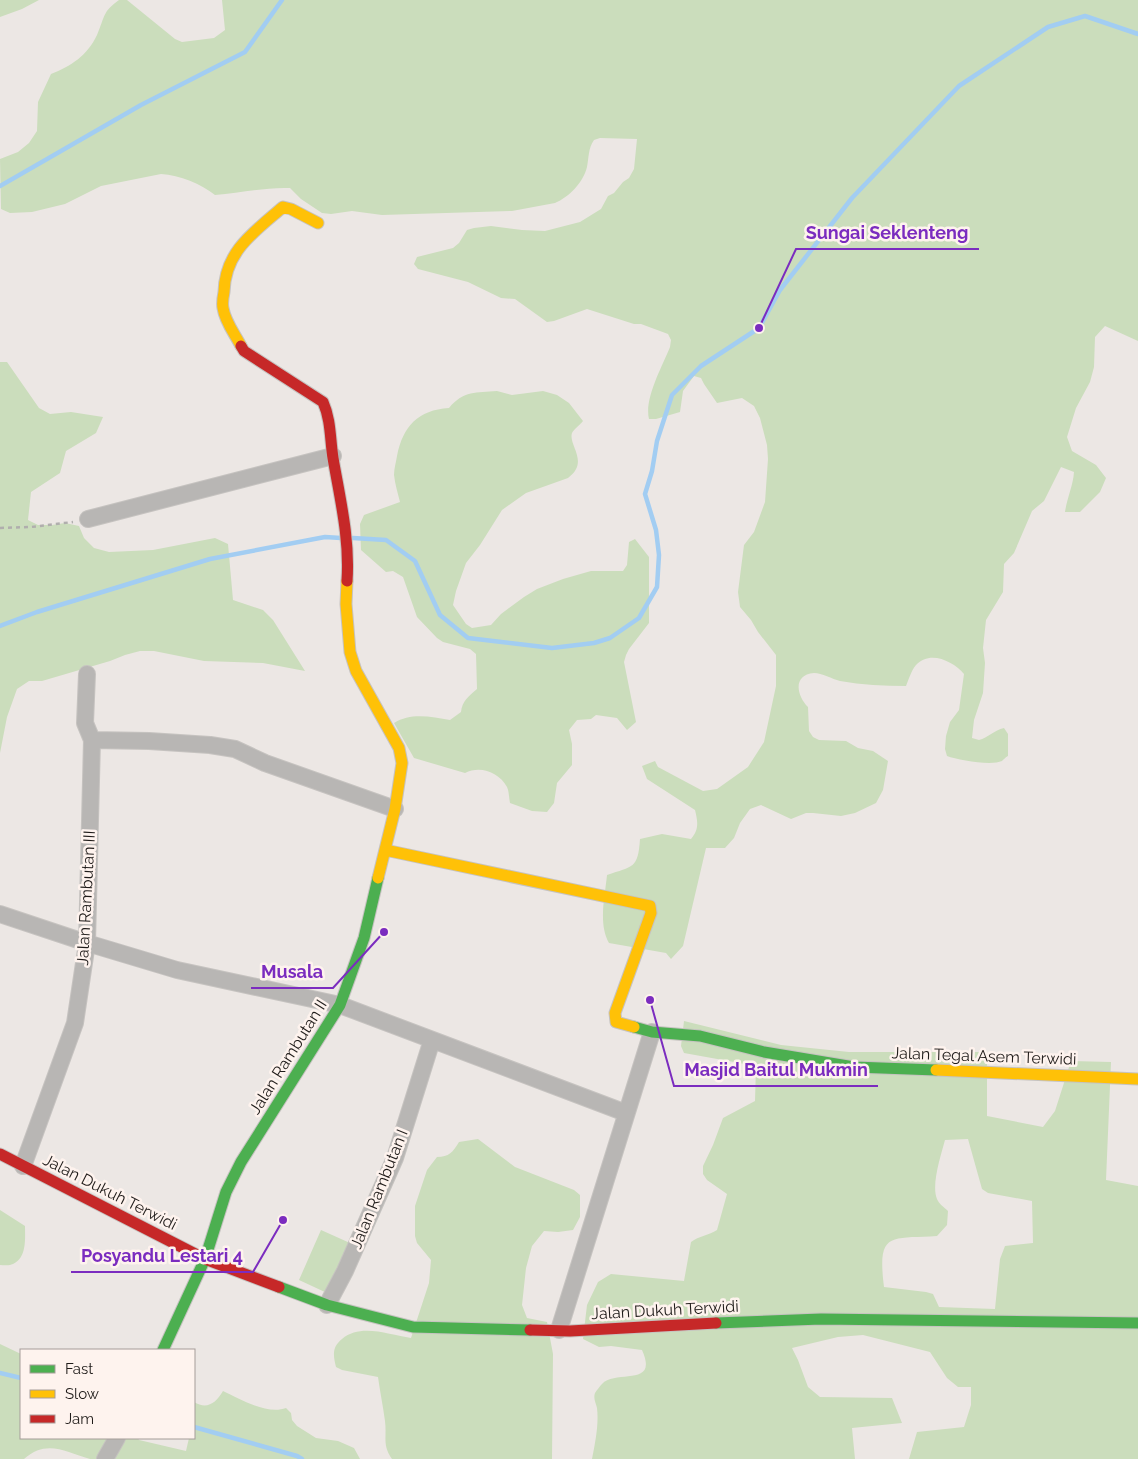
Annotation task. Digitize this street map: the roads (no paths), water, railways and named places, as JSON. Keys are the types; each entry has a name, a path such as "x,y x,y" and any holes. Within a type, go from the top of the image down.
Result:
{"street":[{"path":"88,519 333,456 328,413 323,402 244,351 227,321 224,308 224,283 229,264 235,253 249,237 283,207 291,209 318,223"},
{"name":"Jalan Rambutan II","path":"205,1259 226,1192 241,1162 340,1005 364,938 395,809 402,763 399,748 356,671 350,652 346,604 349,556 333,456"},
{"name":"Jalan Rambutan III","path":"23,1166 75,1023 87,943 92,740 85,723 87,674"},
{"path":"92,740 210,745 235,749 265,762 395,809"},
{"name":"Jalan Tegal Asem Terwidi","path":"385,850 650,906 651,913 615,1017 616,1022 652,1032 700,1036 764,1052 854,1067 1138,1079"},
{"path":"0,914 177,970 340,1005 626,1113"},
{"path":"558,1330 652,1032"},
{"name":"Jalan Rambutan I","path":"327,1305 345,1271 395,1158 432,1040"},
{"name":"Jalan Dukuh Terwidi","path":"0,1154 205,1259 327,1305 413,1327 558,1330 821,1319 1138,1322"},
{"path":"163,1349 205,1259"},
{"path":"105,1459 117,1439"}],"waterway":[{"path":"0,186 141,105 245,52 282,0"},
{"path":"353,538 386,540 415,561 440,615 468,638 552,648 594,643 610,638 639,618 657,587 659,555 656,530 645,494 652,471 657,441 672,395 701,366 759,328 780,290 852,198 959,86 1048,27 1085,16 1138,34"},
{"path":"0,626 37,612 210,559 325,537 341,538"},
{"path":"0,1373 20,1378"},
{"path":"195,1427 302,1459"}],"place":[{"name":"Sungai Seklenteng","path":"759,328"},
{"name":"Musala","path":"384,932"},
{"name":"Masjid Baitul Mukmin","path":"650,1000"},
{"name":"Posyandu Lestari 4","path":"283,1220"}]}
